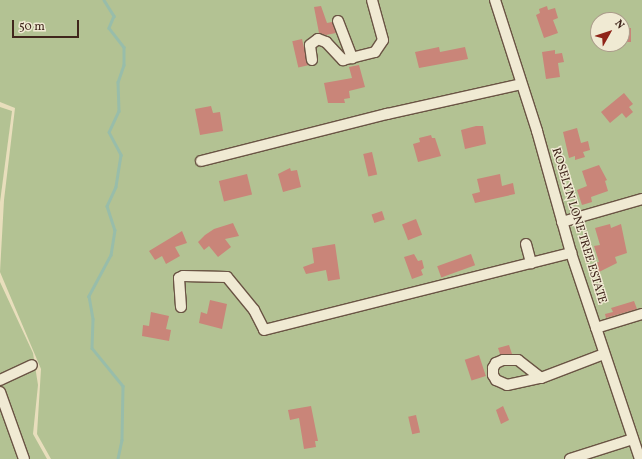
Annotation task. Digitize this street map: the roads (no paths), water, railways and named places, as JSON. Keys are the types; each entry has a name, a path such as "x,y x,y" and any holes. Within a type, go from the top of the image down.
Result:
{"street":[{"path":"312,60 310,45 318,39 326,42 340,60 376,52 383,40 372,0"},
{"name":"ROSELYN LONE TREE ESTATE","path":"495,0 571,253 640,459"},
{"path":"338,21 352,58"},
{"path":"201,161 387,114 521,84"},
{"path":"562,222 642,199"},
{"path":"526,244 531,263"},
{"path":"181,307 179,278 183,276 227,277 254,310 264,330 571,253"},
{"path":"596,328 642,314"},
{"path":"541,378 604,354"},
{"path":"0,380 32,365"},
{"path":"0,392 24,459"},
{"path":"570,459 633,439"}],"waterway":[{"path":"104,0 114,16 109,28 124,47 124,65 118,82 119,111 109,132 121,155 116,187 107,206 115,230 111,255 89,296 93,319 92,348 123,386 122,440 118,459"}]}
